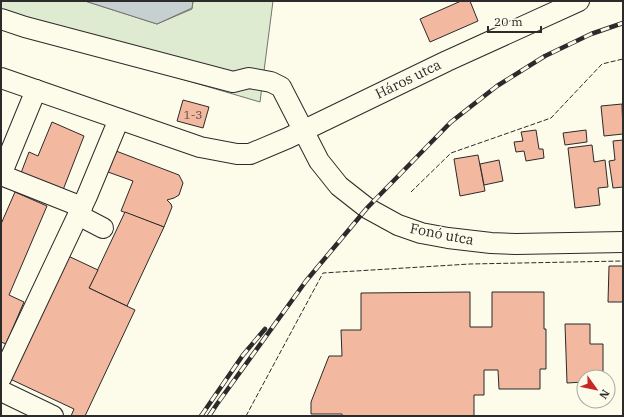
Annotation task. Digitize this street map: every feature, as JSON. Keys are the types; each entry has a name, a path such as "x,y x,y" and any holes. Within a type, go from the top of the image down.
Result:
{"street":[{"name":"Háros utca","path":"1,78 200,148 237,154 250,154 288,138 466,52 579,1"},
{"name":"Fonó utca","path":"1,19 233,82 249,78 271,82 281,88 319,161 340,186 367,208 398,225 421,233 441,237 491,243 623,242"},
{"path":"36,90 1,175 80,211 103,228"},
{"path":"1,378 80,211 119,119"},
{"path":"1,391 53,416"}],"green space":[{"path":"1,1 85,1 157,24 192,9 193,1 273,1 260,102 1,26"}],"shaded area":[{"path":"85,1 193,1 192,8 157,24"}],"building":[{"path":"461,1 470,1 478,21 430,42 420,19"},
{"path":"183,100 209,107 203,128 177,121"},
{"path":"622,104 623,134 604,136 601,106"},
{"path":"52,122 84,136 63,190 21,173 29,152 38,156"},
{"path":"536,130 539,149 543,149 544,158 526,161 524,151 516,152 514,142 523,141 521,132"},
{"path":"586,130 587,142 565,145 563,133"},
{"path":"623,140 623,187 613,188 609,161 615,160 613,141"},
{"path":"592,145 594,162 605,160 608,187 598,188 600,205 575,208 568,148"},
{"path":"116,151 179,175 183,183 179,195 167,200 172,207 164,227 121,211 133,181 108,172"},
{"path":"478,155 485,191 460,196 454,159"},
{"path":"499,160 503,181 484,185 480,164"},
{"path":"15,192 47,206 9,295 24,302 6,344 1,342 1,224"},
{"path":"125,212 164,227 127,306 89,288"},
{"path":"66,255 98,270 89,288 135,310 85,416 71,416 74,409 8,378"},
{"path":"609,266 623,266 623,302 608,302"},
{"path":"470,292 470,327 492,327 492,292 544,292 546,369 540,369 540,389 499,389 498,370 484,370 484,395 474,395 474,416 342,416 342,414 311,414 311,402 329,356 342,356 341,330 361,330 361,293"},
{"path":"565,324 590,324 590,344 603,344 603,369 576,369 576,382 567,383"}],"railway":[{"path":"209,416 306,281 367,208 451,122 497,86 545,56 591,34 623,23"},
{"path":"201,416 243,355 265,329"}],"fence":[{"path":"411,192 451,153 551,118 602,64 623,59"},
{"path":"246,416 323,273 470,264 623,261"}]}
